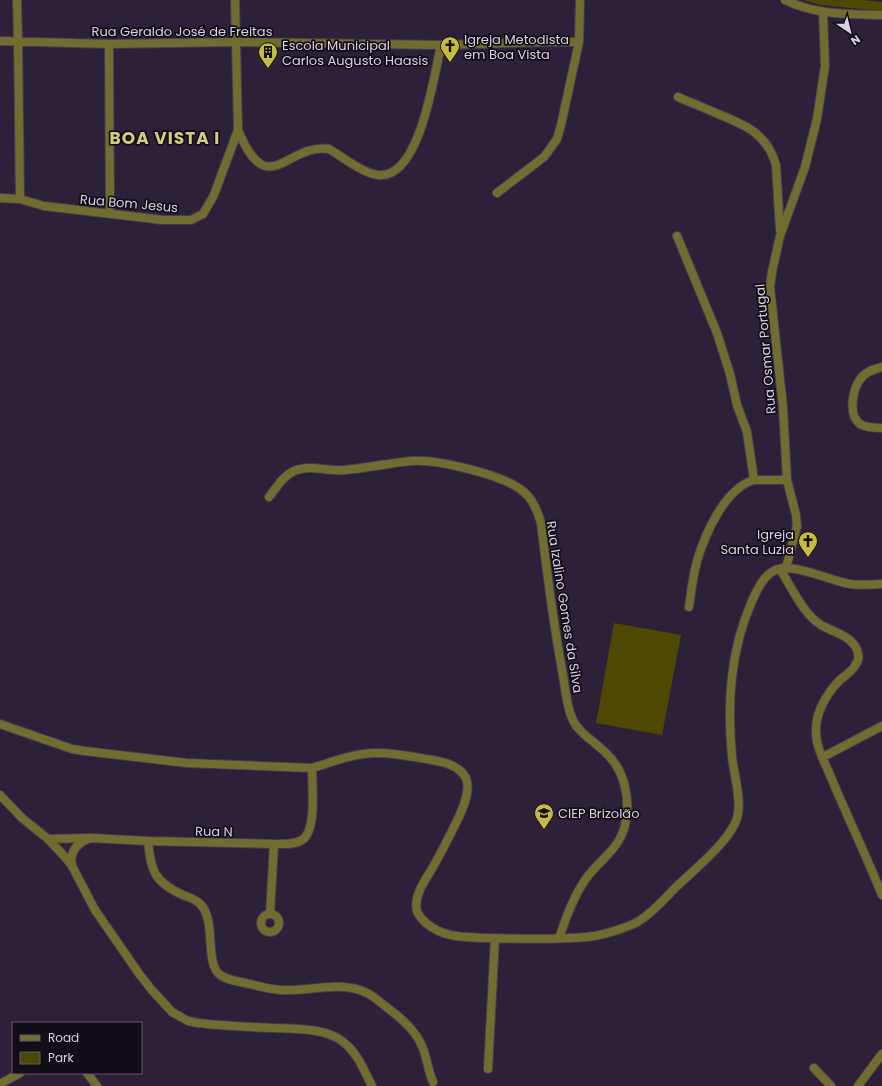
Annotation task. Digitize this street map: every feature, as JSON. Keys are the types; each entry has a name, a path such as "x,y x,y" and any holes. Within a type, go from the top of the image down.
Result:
{"street":[{"path":"17,0 20,199"},
{"name":"Rua Bom Jesus","path":"0,198 20,199 44,206 163,220 191,220 198,217 207,208 214,195 238,130 235,0"},
{"path":"497,192 540,160 557,139 580,42 580,0"},
{"path":"785,0 804,8 824,12 882,15"},
{"name":"Rua Osmar Portugal","path":"783,568 797,526 796,515 787,480 783,406 770,287 780,236 806,167 817,119 825,66 824,12"},
{"name":"Rua Geraldo José de Freitas","path":"0,41 109,44 235,42 440,45 580,42"},
{"path":"109,44 110,214"},
{"path":"238,130 255,160 260,164 268,166 280,165 304,153 323,148 329,149 370,172 378,175 387,174 400,167 416,143 429,98 440,45"},
{"path":"678,97 738,122 754,132 766,143 774,157 776,169 780,236"},
{"path":"677,236 717,333 728,367 737,405 747,432 754,480"},
{"path":"882,367 869,372 862,377 853,398 854,414 858,422 871,428 882,428"},
{"name":"Rua Izalino Gomes da Silva","path":"269,497 287,475 301,469 310,468 343,470 413,461 446,464 490,476 517,487 530,499 538,513 541,523 553,622 572,718 581,732 606,752 616,764 624,784 628,809 621,839 580,888 559,938"},
{"path":"689,607 701,548 717,516 733,493 743,484 754,480 787,480"},
{"path":"783,568 810,616 822,625 852,642 856,646 859,655 857,664 833,689 824,702 818,715 816,737 823,758 882,895"},
{"path":"0,724 72,749 187,763 312,768 362,754 387,753 439,761 449,764 461,771 467,781 468,786 463,808 418,893 416,902 417,911 436,931 465,937 590,937 624,928 641,920 710,854 735,825 738,813 738,797 734,776 730,735 730,695 734,655 743,626 758,588 766,577 775,570 783,568 800,570 846,583 866,585 882,584"},
{"path":"823,758 882,726"},
{"name":"Rua N","path":"48,839 91,838 274,844 299,842 308,834 312,821 312,768"},
{"path":"0,795 22,818 48,839 72,866 95,910 140,975 172,1012 188,1021 204,1024 296,1029 331,1035 342,1041 356,1055 372,1086"},
{"path":"72,866 71,857 74,849 80,843 91,838"},
{"path":"148,841 150,863 160,880 168,887 196,900 205,910 209,924 215,966 220,975 272,990 337,987 367,993 398,1016 413,1030 424,1050 433,1082"},
{"path":"270,914 274,844"},
{"path":"488,1069 495,938"},
{"path":"858,1086 882,1054"},
{"path":"814,1068 831,1086"},
{"path":"0,1084 18,1074"},
{"path":"88,1074 96,1086"}],"green space":[{"path":"804,0 862,0 882,2 882,11 821,5"},
{"path":"614,623 681,635 662,735 596,723"}],"place":[{"name":"Igreja Metodista em Boa Vista","path":"450,63"},
{"name":"Escola Municipal Carlos Augusto Haasis","path":"268,69"},
{"name":"Igreja Santa Luzia","path":"808,558"},
{"name":"CIEP Brizolão","path":"544,830"}],"district":[{"name":"BOA VISTA I","path":"165,138"}]}
